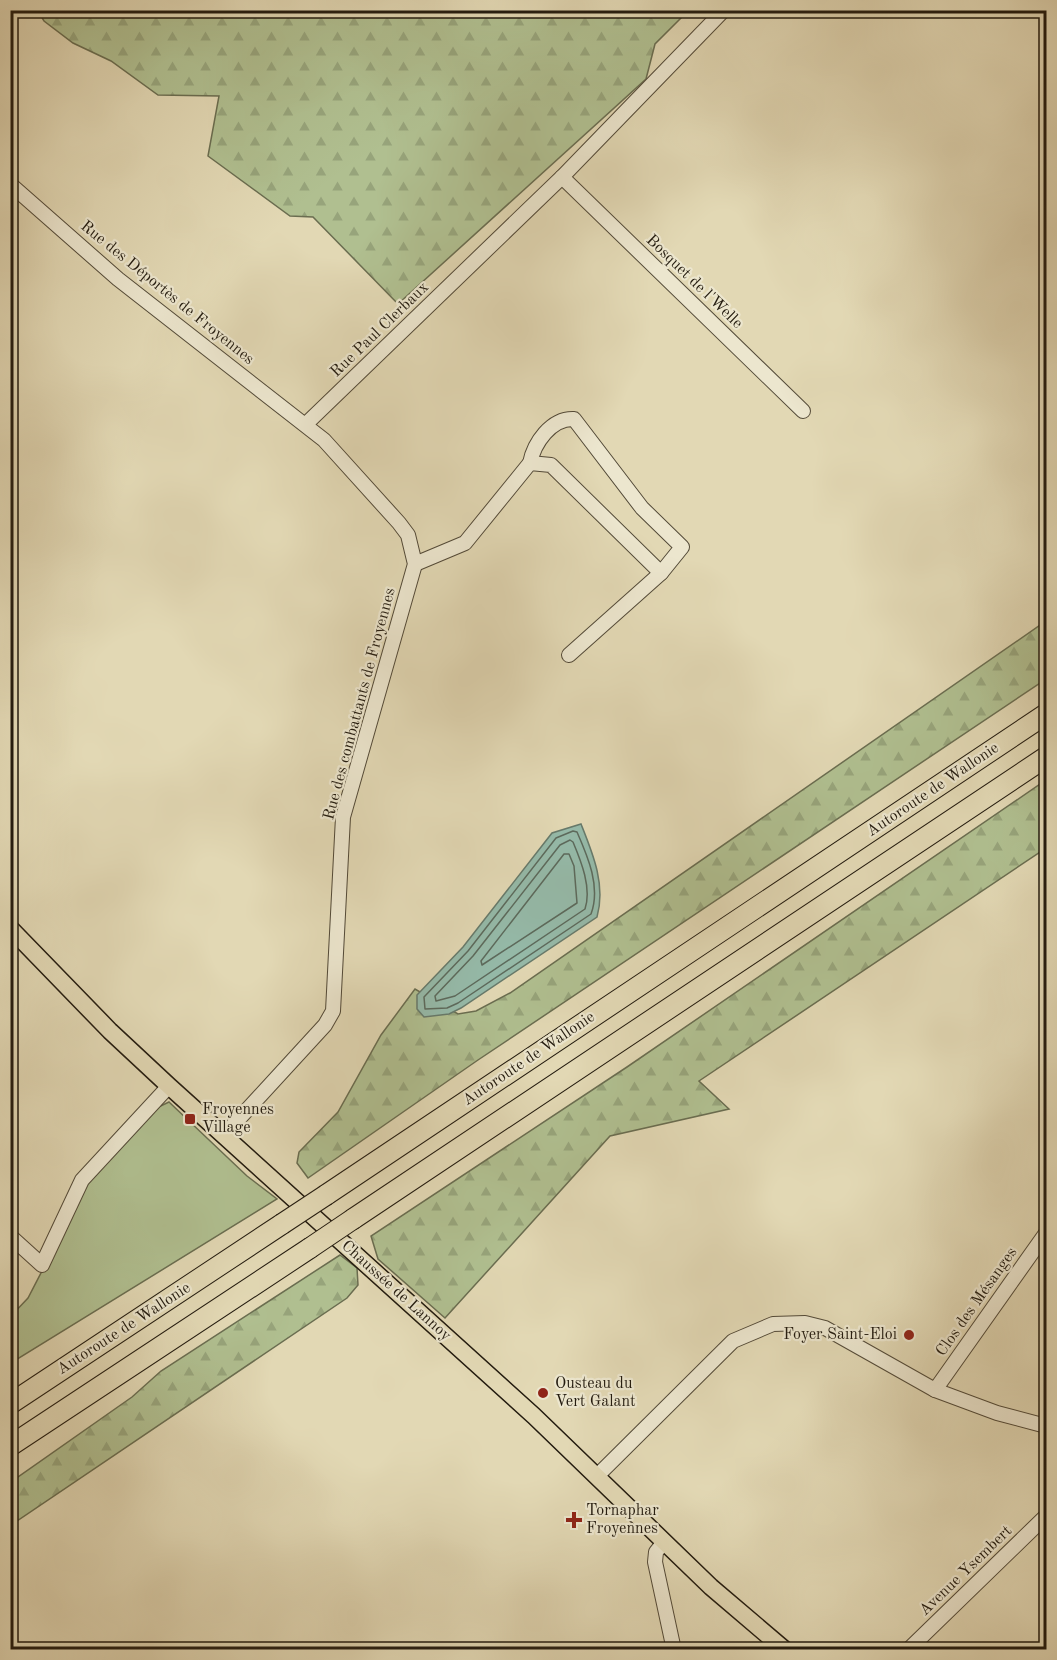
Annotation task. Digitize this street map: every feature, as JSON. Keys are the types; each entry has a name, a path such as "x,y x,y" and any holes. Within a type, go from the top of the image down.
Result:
{"highway":[{"name":"Autoroute de Wallonie","path":"10,1404 1047,714"},
{"name":"Autoroute de Wallonie","path":"10,1446 1047,757"},
{"path":"10,1394 43,1382"}],"main road":[{"name":"Chaussée de Lannoy","path":"10,928 169,1086 597,1476 711,1587 785,1650"}],"street":[{"path":"562,177 724,10"},
{"name":"Rue Paul Clerbaux","path":"306,424 562,177"},
{"name":"Bosquet de l'Welle","path":"562,177 802,411"},
{"name":"Rue des Déportès de Froyennes","path":"10,184 118,279 306,424"},
{"path":"414,564 465,543 530,463 532,452 541,436 566,418 574,419 642,508 682,547 661,573 569,655"},
{"name":"Rue des combattants de Froyennes","path":"224,1136 325,1025 333,1011 343,818 414,564 408,535 399,523 354,471 306,424"},
{"path":"530,463 551,465 661,573"},
{"path":"10,1236 42,1265 82,1180 169,1086"},
{"name":"Clos des Mésanges","path":"935,1390 1047,1233"},
{"path":"597,1476 733,1341 773,1324 805,1323 825,1328 935,1390 997,1413 1047,1426"},
{"name":"Avenue Ysembert","path":"908,1650 1047,1516"},
{"path":"664,1542 656,1552 655,1562 674,1650"}],"green space":[{"path":"38,11 688,11 655,44 646,79 398,304 313,217 290,216 208,156 219,96 158,95 111,61 73,43 44,21"},
{"path":"1046,621 1046,679 478,1060 308,1178 297,1163 299,1152 338,1112 381,1035 415,989 458,1014 476,1011 510,993"},
{"path":"1046,780 1046,848 699,1081 729,1109 610,1136 445,1318 378,1259 371,1236 627,1067"},
{"path":"169,1102 247,1176 277,1199 11,1363 11,1316 28,1298 87,1184 150,1111"},
{"path":"340,1255 357,1268 358,1285 347,1298 11,1525 11,1482 132,1397 161,1371"}],"water":[{"path":"581,824 594,858 599,881 597,917 461,1008 449,1014 424,1017 417,1009 417,995 463,947 552,833"}],"place":[{"name":"Froyennes Village","path":"190,1119"},
{"name":"Foyer Saint-Eloi","path":"909,1335"},
{"name":"Ousteau du Vert Galant","path":"543,1393"},
{"name":"Tornaphar Froyennes","path":"574,1520"}]}
